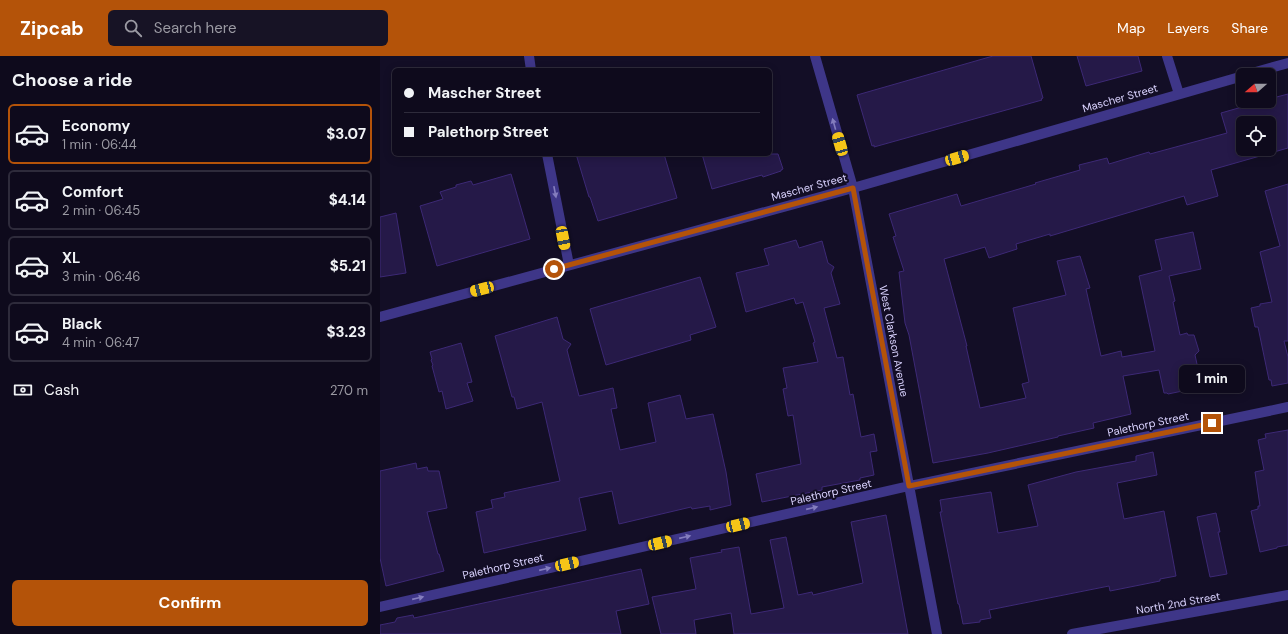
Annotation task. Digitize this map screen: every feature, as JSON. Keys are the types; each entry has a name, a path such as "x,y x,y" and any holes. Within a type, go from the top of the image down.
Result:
{"street":[{"path":"529,56 531,68"},
{"name":"West Clarkson Avenue","path":"815,56 853,188 937,634"},
{"path":"1166,56 1179,94"},
{"name":"Mascher Street","path":"1276,68 1287,66"},
{"name":"Mascher Street","path":"380,317 853,188 1236,77"},
{"path":"547,156 569,266"},
{"name":"Palethorp Street","path":"380,607 909,486 1288,407"},
{"name":"North 2nd Street","path":"1072,634 1288,595"}],"building":[{"path":"993,56 1031,56 1043,98 1041,99 1042,100 874,147 874,145 872,146 857,95"},
{"path":"1077,56 1138,56 1142,71 1086,86"},
{"path":"1288,94 1288,148 1276,151 1276,116 1236,116 1236,156 1260,156 1211,170 1218,196 1187,205 1184,196 1050,236 1050,234 1016,244 1017,249 989,258 985,247 944,259 967,346 980,408 1026,398 1022,384 1029,382 1013,308 1066,295 1057,261 1080,256 1090,288 1086,289 1101,356 1121,351 1122,357 1155,351 1139,276 1162,270 1155,240 1193,232 1201,269 1169,276 1175,301 1173,302 1180,335 1187,333 1188,335 1194,335 1199,351 1195,355 1202,387 1168,394 1164,393 1159,370 1123,376 1131,414 1093,423 1094,428 1058,437 988,453 933,463 909,335 905,323 899,272 904,271 893,237 896,236 889,214 957,194 961,206 1080,170 1079,165 1107,158 1109,164 1149,152 1150,154 1227,133 1221,113 1238,108 1276,108 1276,97"},
{"path":"772,154 778,154 783,169 781,171 763,177 762,175 712,189 703,156 772,156"},
{"path":"577,156 665,156 677,198 598,221"},
{"path":"511,174 530,239 437,266 420,206 443,199 440,192 456,187 456,185 471,181 473,185"},
{"path":"1288,184 1288,341 1284,341 1288,357 1288,383 1272,386 1271,380 1269,380 1258,327 1255,327 1251,308 1260,306 1260,304 1272,302 1260,252 1280,246 1265,191"},
{"path":"396,213 406,273 380,277 380,217"},
{"path":"796,240 799,248 822,241 828,263 834,267 831,273 840,304 824,308 837,358 843,357 850,395 853,394 861,437 874,434 877,451 870,452 874,475 860,478 860,480 822,487 822,490 762,502 756,474 801,464 793,415 788,416 783,389 787,388 783,368 818,362 813,343 815,342 803,302 796,304 794,298 746,312 736,273 769,265 764,249"},
{"path":"700,277 716,327 690,335 691,340 606,365 590,309"},
{"path":"557,317 563,339 571,344 567,350 579,396 613,388 617,408 611,409 620,450 656,442 648,403 680,395 686,419 713,414 726,472 731,505 710,510 710,506 692,509 691,507 619,524 612,491 579,498 586,530 484,553 476,512 493,508 491,500 505,497 504,493 560,481 542,402 517,409 514,397 512,397 495,336"},
{"path":"461,343 472,382 467,383 473,401 446,409 442,391 439,392 430,352"},
{"path":"1288,430 1288,545 1260,552 1251,511 1258,509 1258,506 1260,506 1255,472 1264,470 1258,440 1266,438 1265,434"},
{"path":"1153,452 1157,475 1117,483 1124,519 1164,511 1176,576 1160,579 1160,581 1110,591 1109,586 989,610 991,618 980,620 980,622 963,624 940,512 942,512 940,500 991,492 998,533 1038,526 1028,485 1076,472 1136,461 1136,456"},
{"path":"416,463 417,469 427,467 428,471 439,471 447,508 427,512 444,571 386,586 380,558 380,471"},
{"path":"1216,513 1220,532 1218,532 1227,574 1210,577 1197,517"},
{"path":"886,515 908,634 734,634 731,613 694,620 696,634 661,634 652,597 696,589 690,558 739,547 751,614 784,608 770,540 786,537 798,595 812,592 813,595 863,583 851,522"},
{"path":"641,569 649,604 616,611 621,634 380,634 380,625 395,622 397,618 413,615 414,618"}],"route":[{"path":"554,269 853,188 909,486 1212,423"}]}
